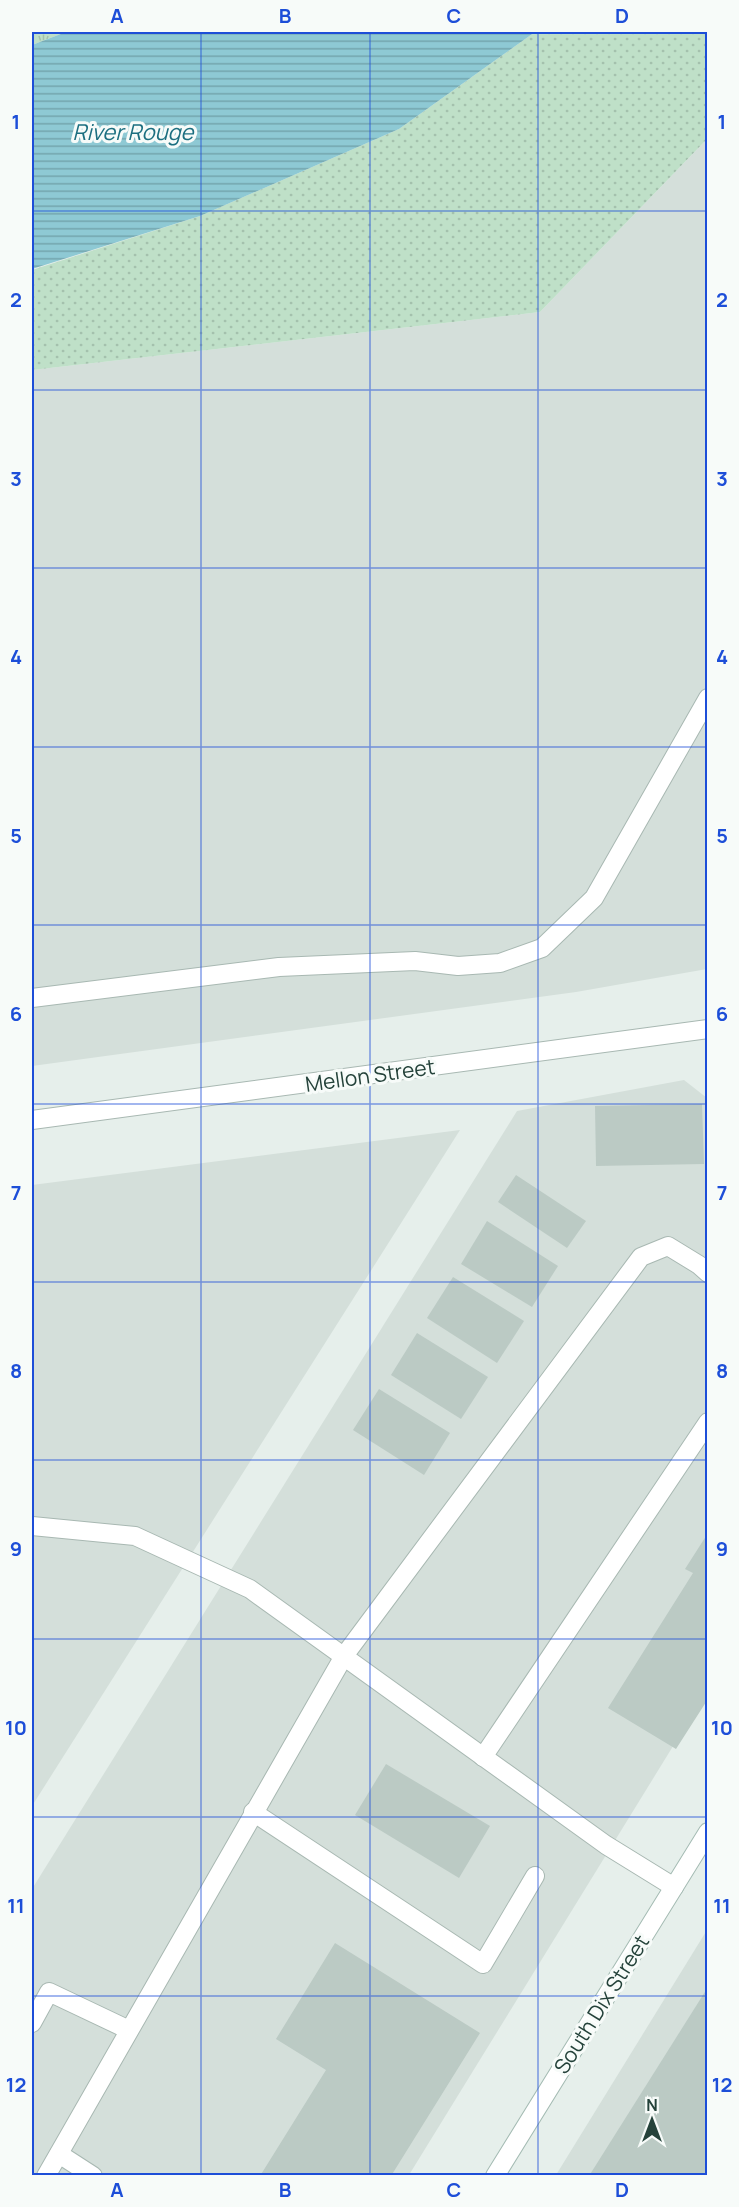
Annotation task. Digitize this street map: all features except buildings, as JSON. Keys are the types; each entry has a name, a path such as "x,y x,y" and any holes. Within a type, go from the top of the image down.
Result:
{"street":[{"path":"32,998 279,966 415,961 458,966 500,963 542,948 594,898 708,698"},
{"name":"Mellon Street","path":"32,1120 708,1029"},
{"path":"46,2175 344,1656 641,1257 668,1246 708,1273"},
{"path":"483,1757 708,1422"},
{"path":"32,1526 135,1536 250,1589 606,1845 674,1887"},
{"path":"254,1812 483,1964 535,1876"},
{"name":"South Dix Street","path":"495,2175 708,1832"},
{"path":"32,2023 49,1992 129,2030"},
{"path":"59,2154 93,2175"}],"shaded area":[{"path":"707,139 707,969 576,992 32,1066 32,370 540,312"},
{"path":"684,1080 707,1098 707,1691 409,2175 32,2175 32,1889 517,1111"},
{"path":"460,1130 32,1806 32,1185"},
{"path":"707,1930 707,2175 556,2175"}],"green space":[{"path":"32,32 66,32 32,45"},
{"path":"535,32 707,32 707,139 540,312 32,370 32,270 200,216 399,129"}],"water":[{"name":"River Rouge","path":"66,32 535,32 399,129 200,216 32,269 32,45"}]}
